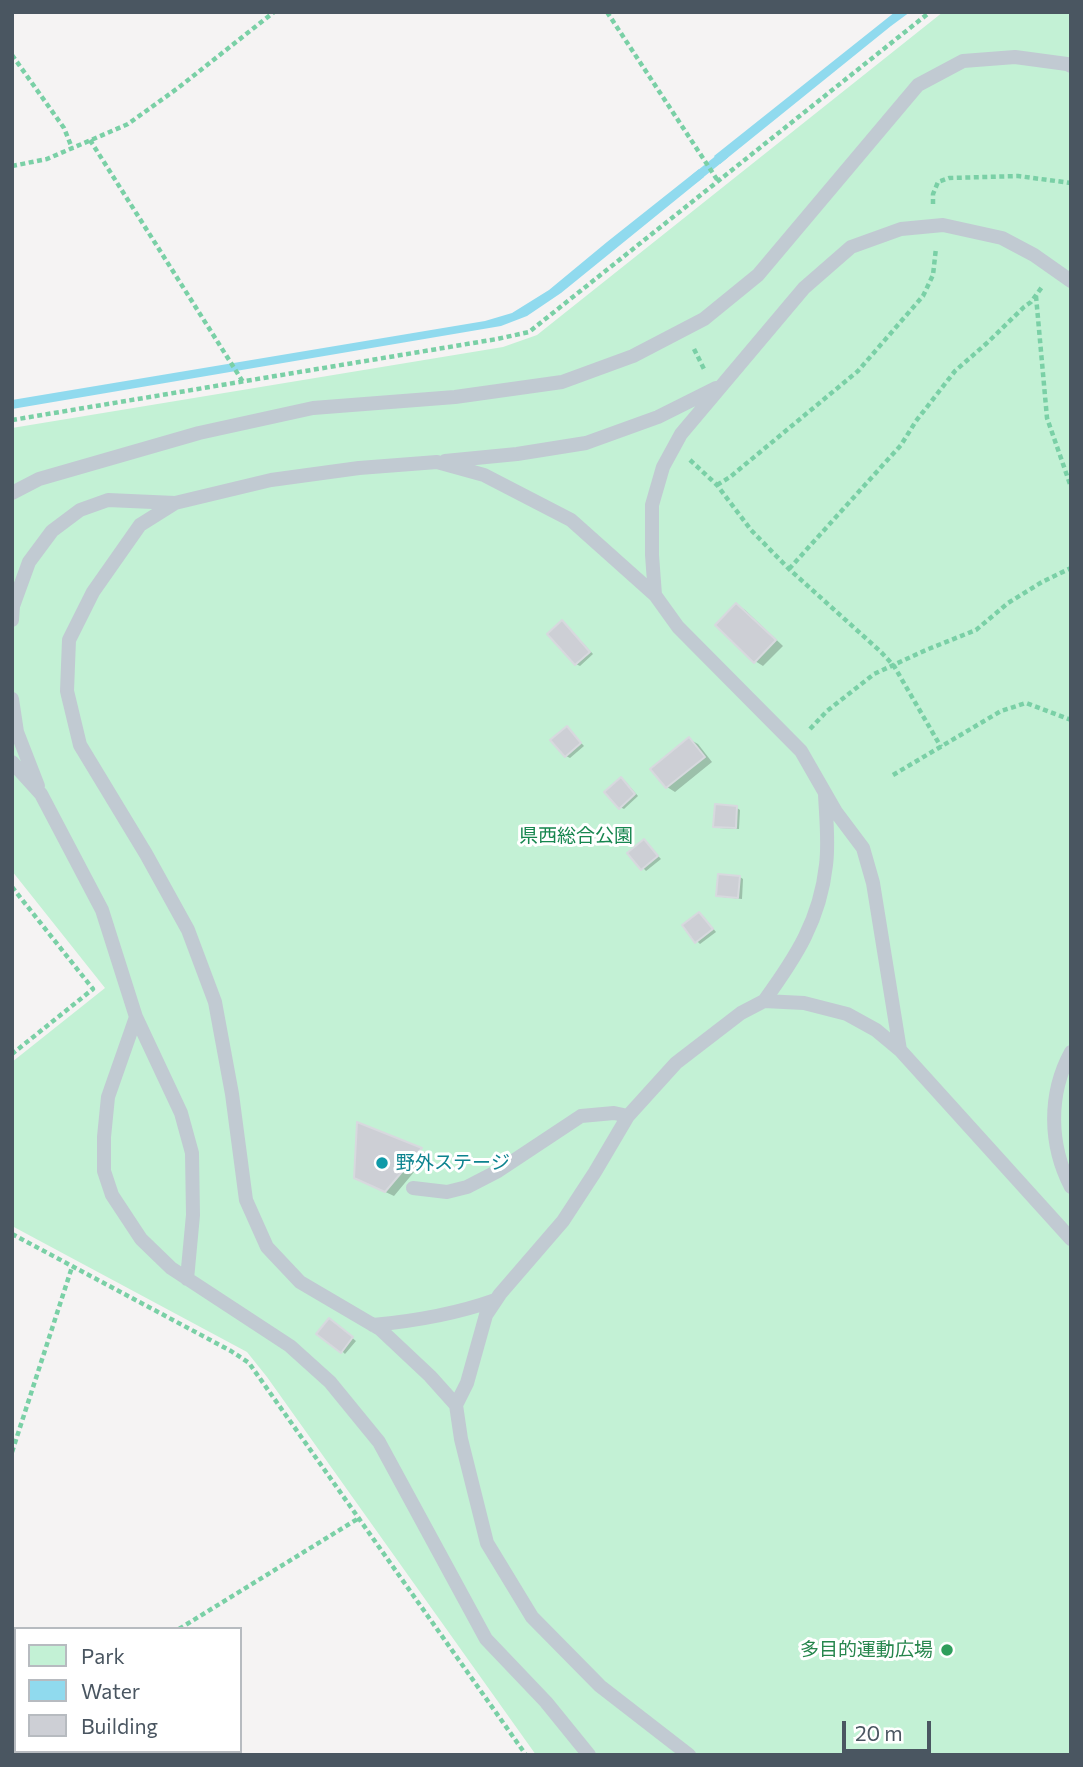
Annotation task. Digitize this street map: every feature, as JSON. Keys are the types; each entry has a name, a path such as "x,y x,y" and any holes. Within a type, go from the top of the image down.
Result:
{"lane":[{"path":"12,493 39,479 199,433 313,408 455,397 562,382 633,356 704,319 758,275 918,85 963,61 1016,57 1071,66"},
{"path":"655,595 652,505 663,467 673,448 717,388 804,288 851,247 901,229 943,225 1002,238 1034,255 1071,281"},
{"path":"12,620 13,606 29,562 52,531 80,510 108,499 175,503 271,480 359,468 517,454 586,443 658,416 717,388"},
{"path":"437,462 484,475 571,520 655,595 678,627 801,751 836,812 863,848 867,859 900,1050"},
{"path":"175,503 141,525 93,592 69,640 66,691 80,745 188,930 215,1002 232,1094 246,1200 267,1247 300,1282 380,1329 430,1376 456,1405 461,1439 487,1543 532,1617 600,1685 689,1755"},
{"path":"12,699 17,732 41,794 102,910 136,1017 181,1113 192,1153 193,1215 187,1279"},
{"path":"12,762 41,794"},
{"path":"456,1405 467,1383 485,1315 563,1221 628,1116 676,1063 741,1013 765,1001 792,964 815,917 826,864 825,793"},
{"path":"765,1001 804,1003 847,1014 876,1030 900,1050 1071,1239"},
{"path":"136,1017 108,1097 104,1171 112,1195 141,1239 171,1268 290,1346 330,1382 379,1442 486,1639 546,1702 589,1755"},
{"path":"1071,1052 1055,1093 1054,1133 1071,1186"},
{"path":"413,1188 447,1192 467,1187 498,1171 581,1116 614,1113 628,1116"},
{"path":"373,1325 410,1322 473,1308 495,1300"}],"path":[{"path":"12,166 47,159 128,124 274,12"},
{"path":"607,12 718,181"},
{"path":"12,421 528,332 930,12"},
{"path":"12,55 64,128 72,148"},
{"path":"90,140 243,382"},
{"path":"717,485 858,371 923,296 933,275 933,194 938,182 949,178 1018,176 1071,183"},
{"path":"789,569 901,445 955,371 1031,302 1055,269"},
{"path":"1036,296 1047,418 1071,487"},
{"path":"683,330 717,388"},
{"path":"673,448 717,485 751,530 789,569 880,650 894,666 941,747"},
{"path":"795,746 827,711 874,674 976,629 1008,603 1071,568"},
{"path":"893,775 1001,711 1026,703 1071,720"},
{"path":"12,887 93,989 12,1054"},
{"path":"12,1234 249,1363 526,1755"},
{"path":"12,1452 72,1266"},
{"path":"182,1627 359,1518"}],"green space":[{"name":"県西総合公園","path":"943,12 1071,12 1071,1755 536,1755 247,1352 12,1226 12,1062 105,988 12,871 12,428 503,347 537,335"}],"water":[{"path":"895,12 910,12 720,164 714,156"},
{"path":"699,169 704,177 561,293 527,316 501,326 12,409 12,400 485,321 512,313 549,290"}],"building":[{"path":"736,603 776,640 754,663 715,625"},
{"path":"562,620 590,652 575,665 547,634"},
{"path":"567,726 581,743 565,757 550,740"},
{"path":"689,737 705,757 666,788 650,769"},
{"path":"621,777 635,794 619,809 604,792"},
{"path":"715,804 737,806 736,828 713,827"},
{"path":"644,839 658,856 641,870 627,853"},
{"path":"718,874 740,876 738,898 716,896"},
{"path":"699,912 713,929 695,943 682,925"},
{"name":"野外ステージ","path":"357,1122 422,1148 385,1192 354,1178"},
{"path":"329,1318 353,1337 341,1353 316,1334"}],"waterway":[{"path":"694,179 724,155"}],"place":[{"name":"野外ステージ","path":"382,1163"},
{"name":"多目的運動広場","path":"947,1650"}]}
